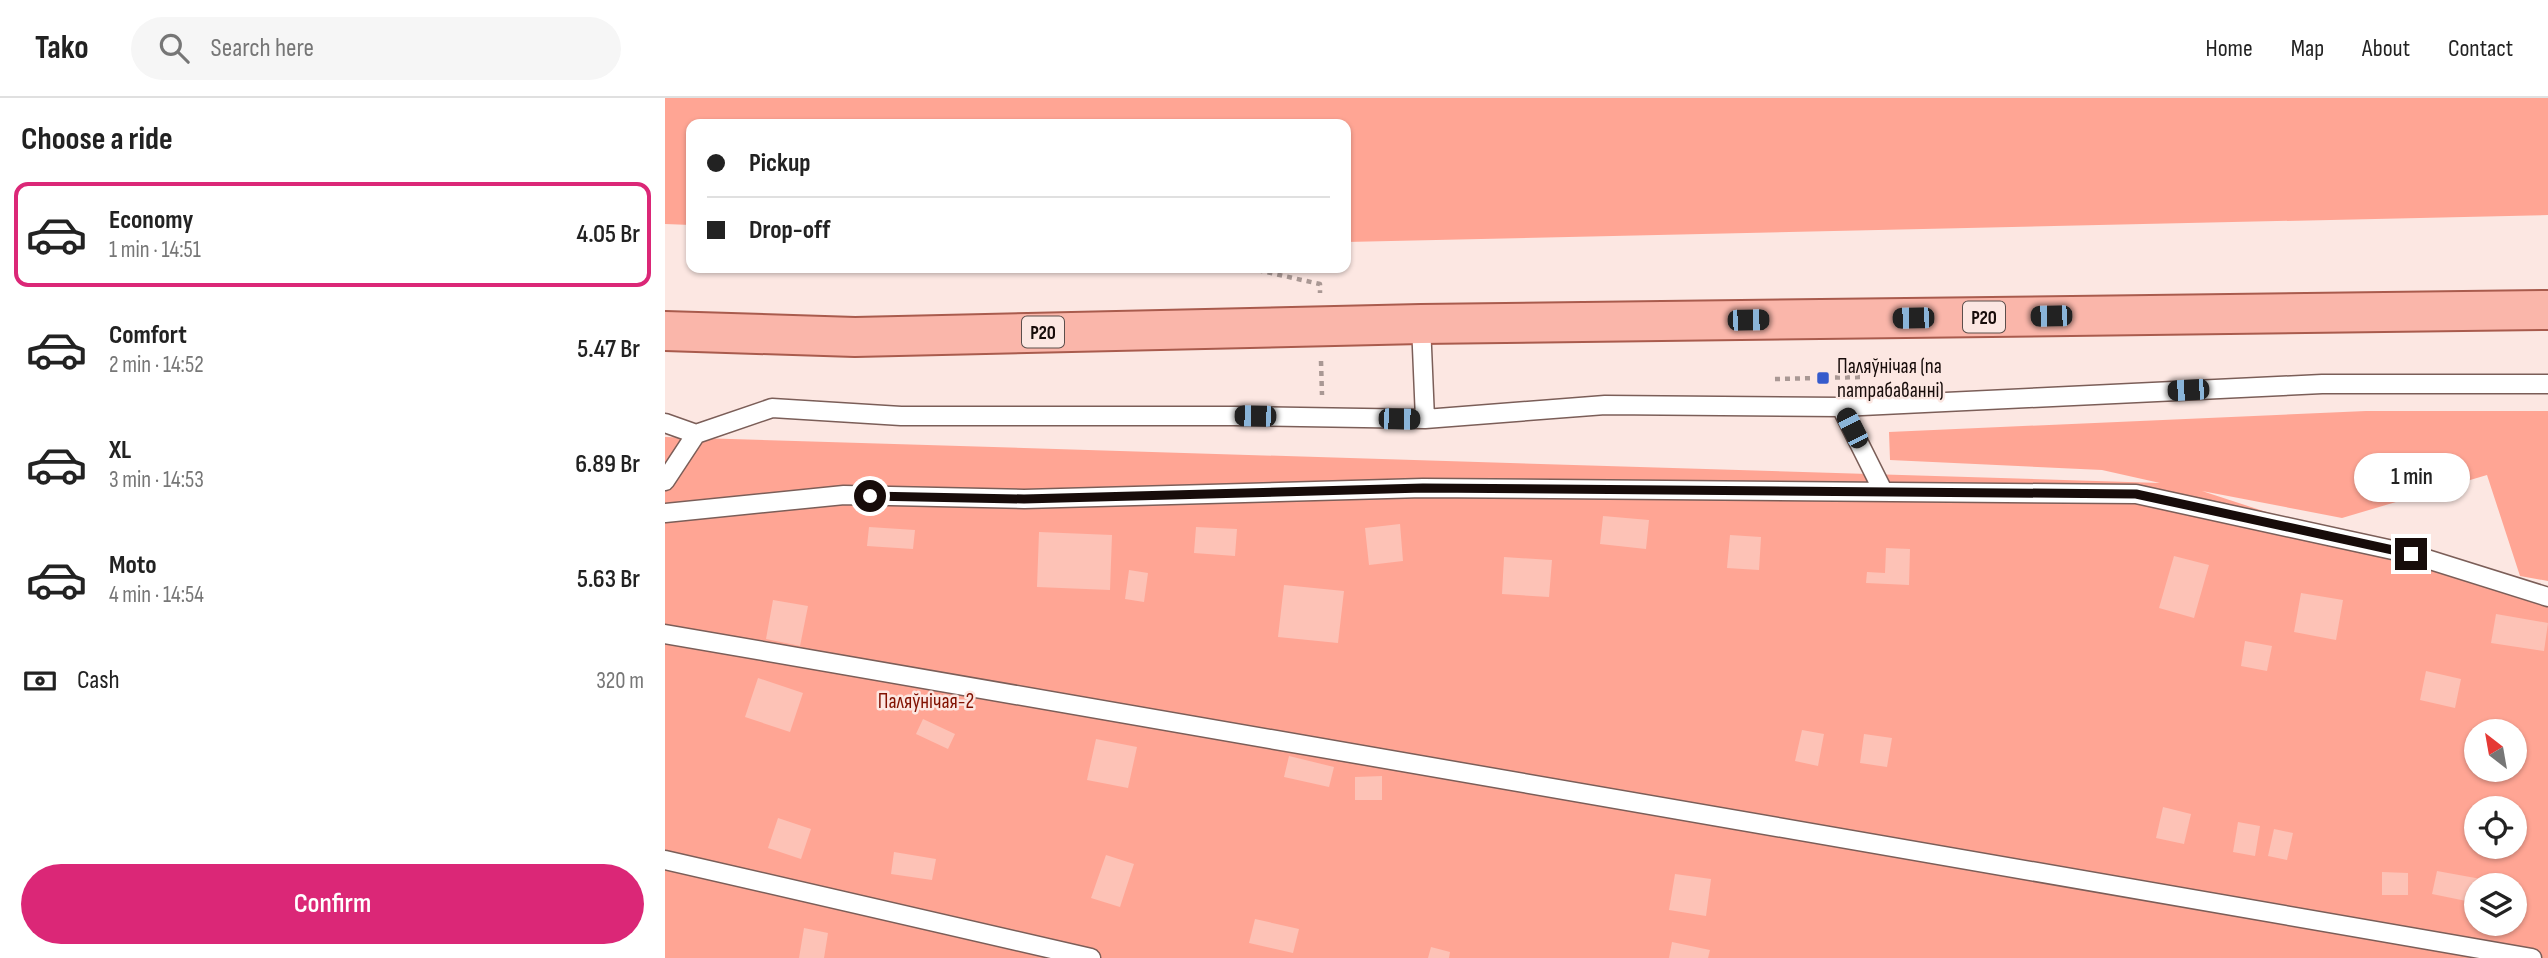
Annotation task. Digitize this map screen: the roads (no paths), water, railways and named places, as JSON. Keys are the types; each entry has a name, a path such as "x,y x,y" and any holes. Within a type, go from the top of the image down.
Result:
{"main road":[{"name":"Р20","path":"665,331 855,337 1421,324 2548,310"}],"lane":[{"path":"1421,324 1425,419"},
{"path":"665,481 696,434 772,408 901,416 1425,419 1605,405 1842,407 2322,384 2548,384"},
{"path":"1842,407 1884,491"},
{"path":"665,423 696,434"},
{"path":"665,513 844,495 1024,499 1423,488 2136,494 2411,554 2548,597"},
{"path":"665,634 2532,958"},
{"path":"665,860 1091,958"}],"place":[{"name":"Паляўнічая (па патрабаванні)","path":"1823,378"}],"park label":[{"name":"Паляўнічая-2","path":"926,701"}]}
